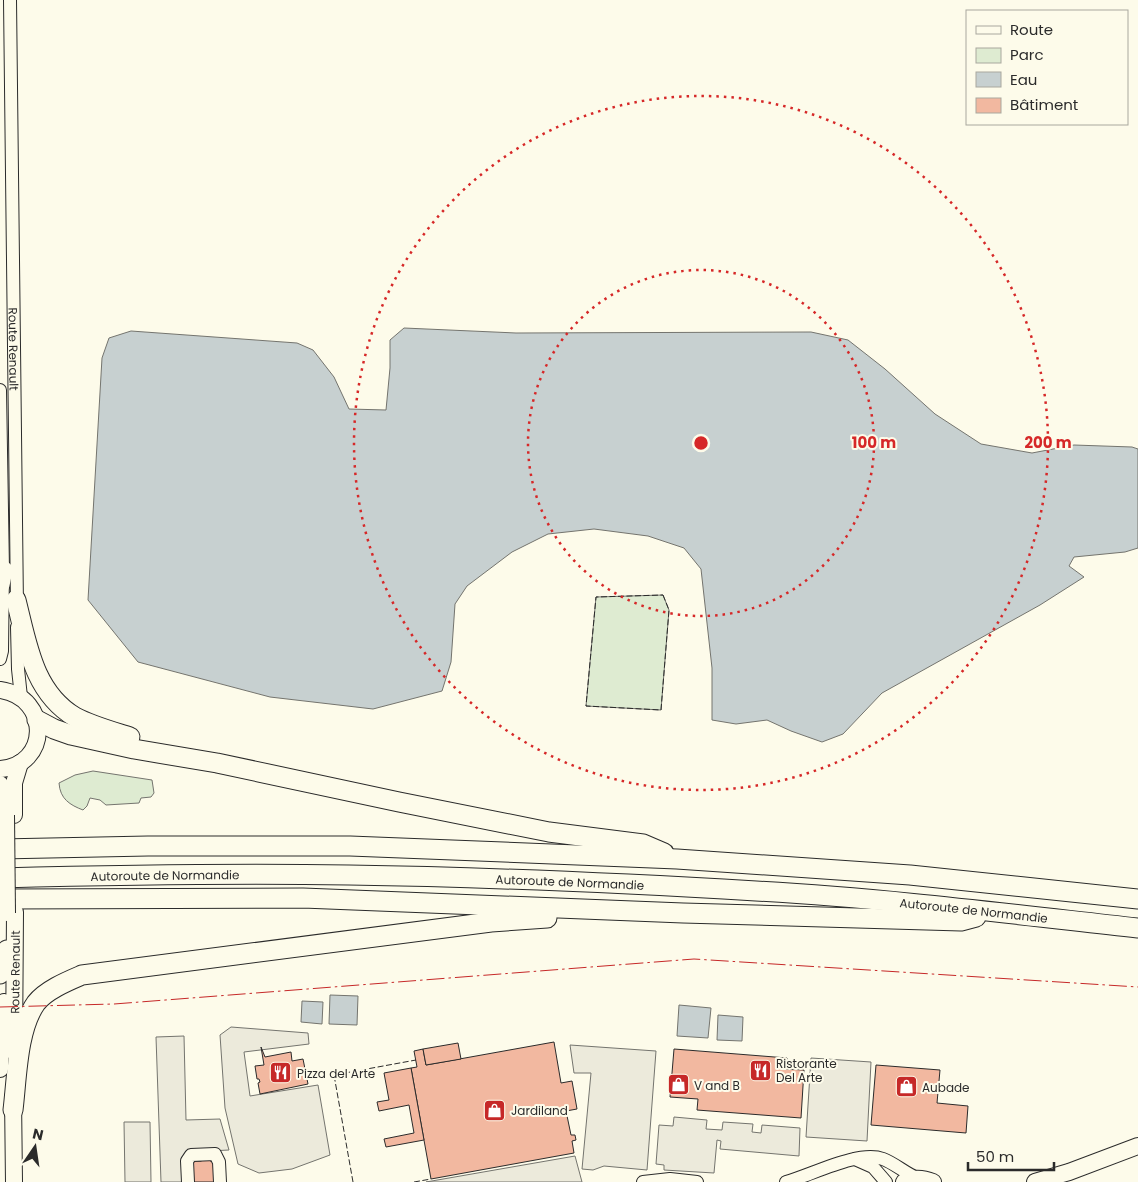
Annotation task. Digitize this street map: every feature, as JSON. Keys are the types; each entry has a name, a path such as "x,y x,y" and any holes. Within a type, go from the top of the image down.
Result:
{"highway":[{"path":"16,600 36,673 45,690 58,705 76,717 95,726 217,764"},
{"path":"38,720 54,729 71,735 134,749 217,764 549,832 643,844 676,858"},
{"path":"0,850 148,846 350,846 676,858 910,874 1138,899"},
{"name":"Autoroute de Normandie","path":"0,878 147,874 350,875 545,881 767,892 909,903 1138,928"},
{"path":"7,908 303,898 683,913 960,921 994,912"},
{"path":"13,1110 25,1023 37,1002 61,984 82,975 491,922 566,917 641,917 683,913"},
{"path":"0,974 7,950"}],"main road":[{"path":"0,690 11,692 21,697 34,711 38,720"},
{"name":"Route Renault","path":"0,1069 7,950 10,815 14,783 20,763 30,754 36,744 38,720"},
{"path":"0,769 8,769 20,763"},
{"name":"Route Renault","path":"0,784 10,815"},
{"name":"Route Renault","path":"7,908 14,1182"},
{"path":"1035,1182 1069,1172 1138,1146"},
{"path":"910,1180 926,1179 933,1182"}],"street":[{"name":"Route Renault","path":"10,0 16,600 18,669 21,697"},
{"path":"0,193 8,196 9,243 13,250"},
{"name":"Route Renault","path":"0,390 2,652 0,659"},
{"path":"188,1182 187,1160 191,1155 214,1154 219,1162 220,1182"},
{"path":"786,1182 855,1159 873,1157 884,1159 905,1173 910,1180"},
{"path":"855,1159 874,1167 886,1182"},
{"path":"643,1182 670,1180 697,1182"}],"green space":[{"path":"663,595 669,610 661,710 586,706 596,597"},
{"path":"93,771 152,780 154,793 151,797 141,798 139,803 106,805 100,800 90,798 83,810 66,801 61,793 59,783 75,775"}],"shaded area":[{"path":"231,1027 308,1033 309,1044 244,1052 250,1096 318,1085 330,1155 292,1169 259,1173 238,1164 225,1108 220,1035"},
{"path":"184,1036 186,1120 220,1119 229,1150 189,1152 190,1182 161,1182 156,1037"},
{"path":"570,1045 656,1051 647,1170 604,1166 593,1170 582,1169 591,1073 574,1073"},
{"path":"811,1058 871,1062 867,1141 806,1137"},
{"path":"674,1117 707,1120 706,1129 722,1130 723,1122 753,1124 752,1132 761,1133 762,1125 800,1128 799,1156 720,1149 721,1141 717,1140 714,1173 664,1170 664,1165 656,1164 659,1125 673,1126"},
{"path":"124,1122 150,1122 151,1182 125,1182"},
{"path":"575,1156 582,1182 426,1182"}],"water":[{"path":"404,328 516,333 811,332 848,340 885,369 935,414 981,444 1032,453 1074,445 1132,447 1138,449 1138,548 1125,552 1074,557 1069,566 1084,577 1040,605 882,693 843,734 822,742 767,720 736,724 712,720 712,668 701,569 684,548 648,536 594,529 548,534 512,552 467,586 455,604 451,662 442,691 373,709 270,697 138,662 88,600 102,358 109,338 131,331 297,343 313,350 334,377 349,409 386,410 390,368 390,340"},
{"path":"330,995 358,996 357,1025 329,1024"},
{"path":"302,1001 323,1002 322,1024 301,1022"},
{"path":"679,1005 711,1008 708,1038 677,1036"},
{"path":"718,1015 743,1017 742,1041 717,1040"}],"building":[{"name":"Jardiland","path":"554,1042 561,1083 572,1081 577,1109 566,1111 571,1135 575,1135 576,1140 572,1141 574,1153 431,1179 411,1068 417,1067 414,1051 423,1049 426,1065"},
{"path":"458,1043 461,1059 426,1065 423,1049"},
{"name":"Pizza del Arte","path":"261,1047 265,1057 291,1052 292,1061 303,1059 308,1084 260,1094 258,1083 260,1082 257,1079 255,1066 264,1065"},
{"path":"674,1049 787,1058 786,1069 804,1070 801,1118 697,1110 698,1099 670,1097"},
{"name":"Aubade","path":"876,1065 940,1070 937,1103 968,1106 966,1133 871,1125"},
{"path":"411,1068 424,1140 386,1147 384,1139 414,1133 409,1105 379,1111 377,1102 389,1100 384,1073"},
{"path":"210,1156 210,1161 214,1161 215,1182 191,1182 192,1161 201,1161"}],"fence":[{"path":"663,595 669,610 661,710 586,706 596,597 663,595"},
{"path":"353,1182 334,1075 416,1060"},
{"path":"414,1182 431,1179"}],"power":[{"path":"0,1007 114,1004 694,959 1138,987"}],"place":[{"name":"Ristorante Del Arte","path":"760,1070"},
{"name":"Pizza del Arte","path":"281,1073"},
{"name":"V and B","path":"678,1085"},
{"name":"Aubade","path":"906,1087"},
{"name":"Jardiland","path":"495,1110"}]}
